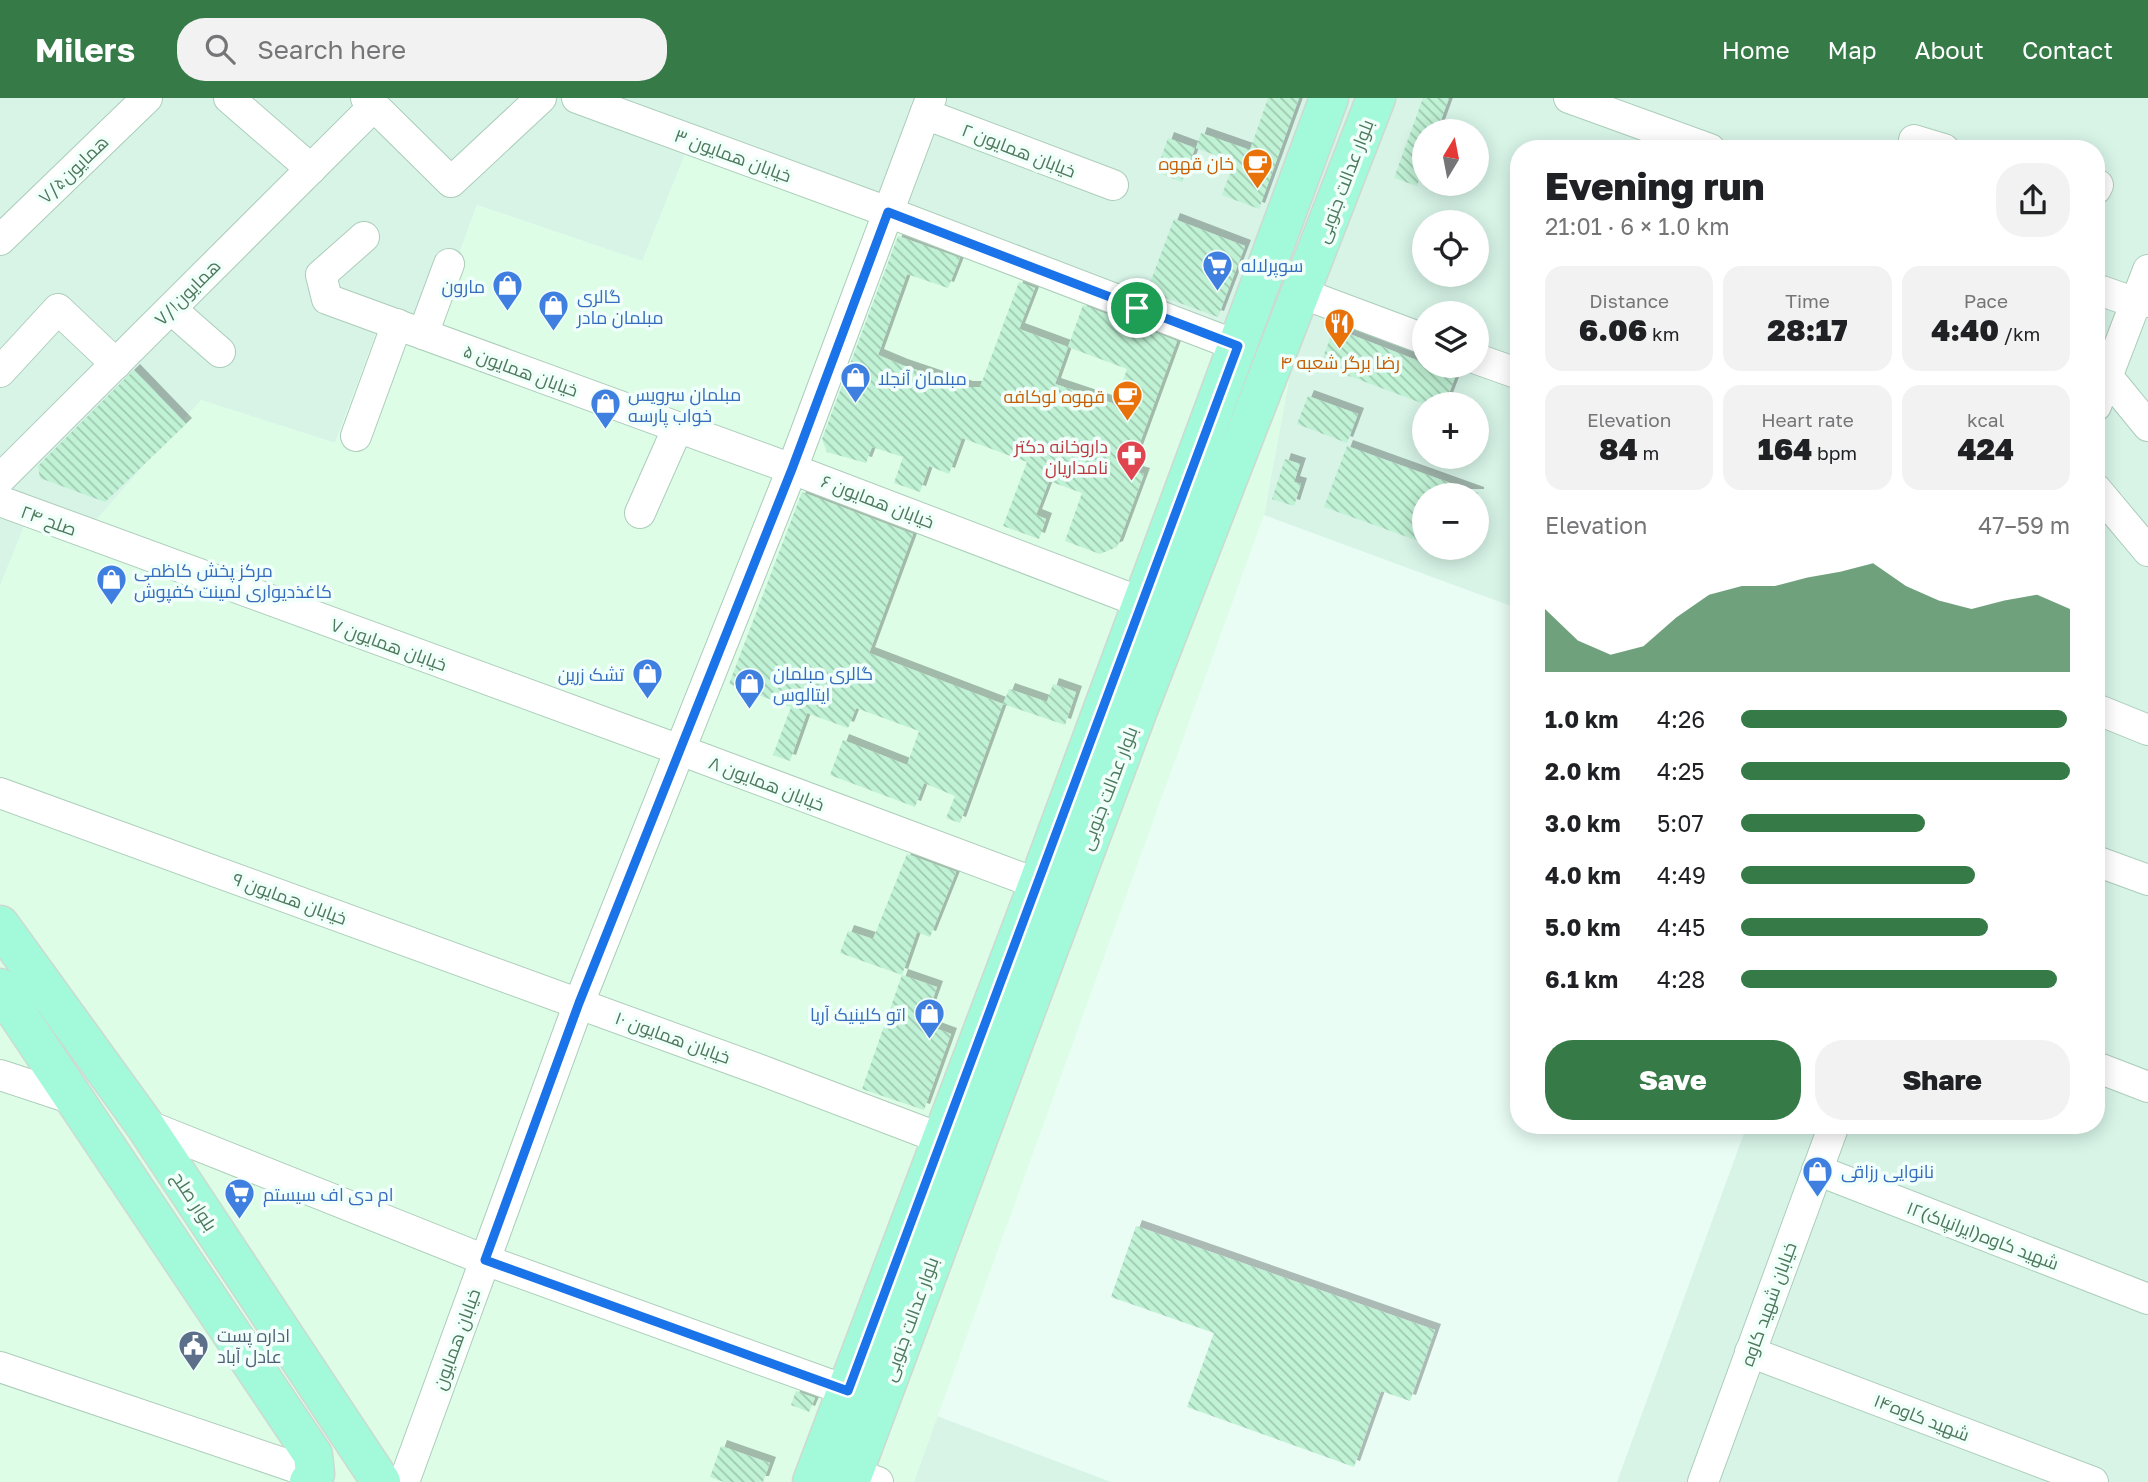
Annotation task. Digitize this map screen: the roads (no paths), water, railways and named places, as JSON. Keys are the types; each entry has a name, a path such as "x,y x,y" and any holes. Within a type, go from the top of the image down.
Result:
{"main road":[{"name":"بلوار عدالت جنوبی","path":"860,1479 1122,704 1143,603 1329,98"},
{"name":"بلوار عدالت جنوبی","path":"812,1482 1038,884 1122,704 1301,293 1376,98"},
{"name":"بلوار صلح","path":"0,925 144,1124 381,1482"},
{"path":"0,988 313,1455 312,1478"},
{"path":"220,1316 257,1295"}],"street":[{"name":"همایون۷/۵","path":"0,240 147,98"},
{"path":"229,98 311,169"},
{"path":"370,102 451,182 541,98"},
{"name":"خیابان همایون ۳","path":"577,98 613,104 1238,346"},
{"path":"1569,98 1685,140"},
{"name":"همایون۷/۱","path":"0,478 311,169 370,102"},
{"name":"خیابان همایون","path":"404,1482 579,1003 792,469 928,106"},
{"name":"خیابان همایون ۲","path":"928,106 1113,185"},
{"name":"خیابان همایون ۵","path":"364,237 321,275 327,299 792,469"},
{"path":"356,436 410,329 449,264"},
{"path":"2105,384 2142,302 2148,270"},
{"path":"2105,292 2142,302"},
{"path":"1301,293 1412,335"},
{"path":"171,309 220,352"},
{"path":"0,372 58,310 116,364"},
{"path":"1489,363 1510,371"},
{"path":"2108,376 2148,426"},
{"path":"640,513 678,427"},
{"name":"خیابان همایون ۶","path":"792,469 1143,603"},
{"path":"2105,500 2148,551"},
{"name":"صلح ۲۴","path":"0,501 98,538"},
{"name":"خیابان همایون ۷","path":"98,538 680,750"},
{"path":"2105,713 2148,730"},
{"name":"خیابان همایون ۸","path":"680,750 1038,884"},
{"name":"خیابان همایون ۹","path":"0,793 579,1003"},
{"path":"2105,864 2148,880"},
{"name":"خیابان همایون ۱۰","path":"579,1003 942,1139"},
{"path":"2105,1070 2148,1087"},
{"path":"0,1075 76,1100"},
{"path":"144,1124 485,1260 848,1391"},
{"name":"خیابان شهید کاوه","path":"1703,1482 1830,1134"},
{"name":"۱۲شهید کاوه(ایرانپاک)","path":"1817,1170 2148,1299"},
{"name":"شهید کاوه۱۴","path":"1751,1352 2093,1482"},
{"path":"0,1367 312,1478"}],"place":[{"name":"خان قهوه","path":"1257,190"},
{"name":"سوپرلاله","path":"1218,292"},
{"name":"مارون","path":"508,313"},
{"name":"گالری مبلمان مادر","path":"554,333"},
{"name":"رضا برگر شعبه ۴","path":"1340,351"},
{"name":"مبلمان آنجلا","path":"855,405"},
{"name":"قهوه لوکافه","path":"1128,423"},
{"name":"مبلمان سرویس خواب پارسه","path":"605,431"},
{"name":"داروخانه دکتر نامداریان","path":"1131,483"},
{"name":"مرکز پخش کاظمی کاغذدیواری لمینت کفپوش","path":"111,607"},
{"name":"تشک زرین","path":"647,701"},
{"name":"گالری مبلمان ایتالوس","path":"750,710"},
{"name":"اتو کلینیک آریا","path":"929,1041"},
{"name":"نانوایی رزاقی","path":"1818,1198"},
{"name":"ام دی اف سیستم","path":"240,1221"},
{"name":"اداره پست عادل آباد","path":"194,1372"}]}
